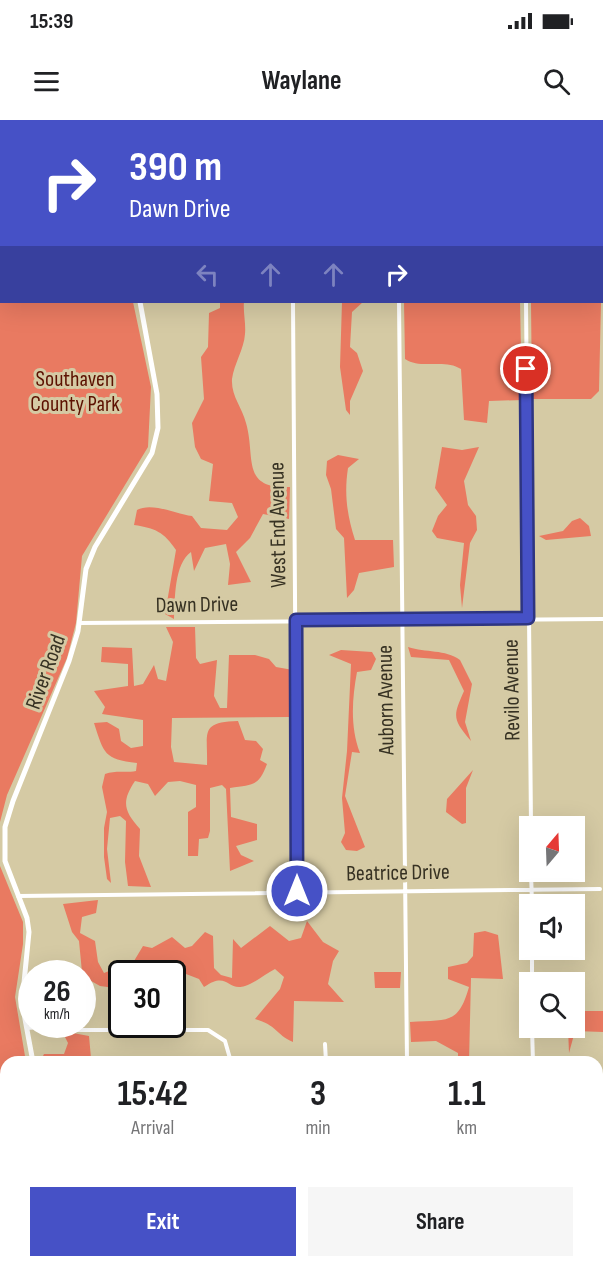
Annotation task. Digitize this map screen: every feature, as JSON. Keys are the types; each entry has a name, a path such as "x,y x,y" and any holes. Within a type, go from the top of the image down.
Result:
{"street":[{"name":"River Road","path":"26,960 29,932 27,918 5,861 5,827 13,801 69,661 79,623 86,569 95,547 152,453 158,428 157,394 140,303"},
{"name":"West End Avenue","path":"293,303 297,891"},
{"name":"Auborn Avenue","path":"399,303 407,1056"},
{"name":"Revilo Avenue","path":"526,303 531,816"},
{"name":"Dawn Drive","path":"79,623 603,619"},
{"path":"531,882 531,894"},
{"name":"Beatrice Drive","path":"17,896 600,889"},
{"path":"96,1028 201,1029 215,1032 225,1041 229,1056"},
{"name":"River Road","path":"28,1038 32,1056"},
{"path":"532,1038 533,1056"},
{"path":"325,1044 326,1056"}],"green space":[{"name":"Southaven County Park","path":"0,303 133,303 151,387 148,447 82,556 76,623 67,658 7,795 0,822"},
{"path":"220,303 244,303 245,334 233,373 233,391 246,423 251,459 257,477 263,483 290,487 289,519 263,514 250,538 236,552 251,582 228,585 230,564 226,544 205,548 194,571 191,552 185,558 178,573 174,619 165,614 176,550 158,532 134,525 137,510 150,507 192,516 201,528 227,530 238,517 232,503 209,501 213,464 201,459 195,447 192,423 204,399 201,357 208,347 209,313 220,308"},
{"path":"342,303 362,303 352,312 350,347 357,353 363,371 350,401 350,415 346,410 340,367"},
{"path":"404,303 520,303 522,400 489,401 487,423 464,420 461,369 447,364 419,364 405,359"},
{"path":"531,303 601,303 599,391 591,399 532,399"},
{"path":"442,447 462,450 479,447 464,481 468,505 476,516 477,530 470,543 462,608 460,585 464,543 437,538 432,531 438,516 447,505 435,488"},
{"path":"338,455 359,459 348,468 346,487 348,513 355,540 393,540 394,567 359,573 354,590 347,598 344,538 336,529 331,489 326,475 327,461"},
{"path":"580,518 589,526 591,536 546,540 539,536 563,531 572,521"},
{"path":"166,627 195,627 196,658 200,664 217,660 214,696 220,708 227,708 229,655 255,655 269,659 276,667 293,670 292,714 290,717 172,718 171,747 174,762 207,765 208,731 217,724 226,722 238,721 245,740 256,741 263,749 260,760 267,764 261,777 253,784 230,788 231,817 257,824 257,840 236,846 241,855 254,861 230,871 226,789 222,785 210,788 208,838 199,839 198,856 188,856 188,812 196,807 196,785 180,781 168,782 155,796 148,784 135,781 128,795 126,806 130,817 140,829 139,856 151,887 128,886 125,862 126,821 120,816 110,818 107,849 111,883 107,879 104,857 104,828 107,812 102,787 105,774 136,771 137,763 112,757 107,753 100,742 94,723 107,722 119,729 121,741 131,748 143,746 143,720 102,714 105,707 94,691 128,686 128,664 101,662 102,647 132,648 134,686 143,684 154,665 158,679 166,681 173,642"},
{"path":"408,647 448,654 460,660 472,684 465,722 471,741 460,727 456,717 464,691 449,660 411,657"},
{"path":"341,650 372,652 376,659 371,670 357,672 354,692 353,723 360,753 352,752 345,796 365,847 357,851 346,850 341,842 345,833 342,798 347,751 351,664 329,655"},
{"path":"473,770 466,788 466,823 462,824 446,812 447,799"},
{"path":"0,866 23,922 23,944 21,960 18,960 15,997 18,1038 22,1038 25,1056 0,1056"},
{"path":"98,900 96,913 82,917 80,933 95,941 98,962 104,973 108,971 108,987 96,984 96,960 81,960 79,941 72,932 63,904"},
{"path":"307,921 323,942 339,951 333,961 328,984 344,1002 294,1001 293,1042 268,1024 255,1019 280,989 284,977 275,969 252,983 239,987 218,981 204,987 199,979 186,974 186,960 135,960 143,946 152,948 172,937 185,948 192,946 205,932 213,936 214,968 221,975 232,978 233,939 241,948 270,926 289,941 301,938"},
{"path":"485,931 498,935 503,979 471,978 469,1056 458,1056 458,1053 436,1041 411,1042 410,1022 449,1018 455,1014 465,1000 469,987 448,979 448,967 467,963 473,956 474,933"},
{"path":"374,972 401,972 400,988 375,988"},
{"path":"585,1011 603,1011 603,1032 585,1031"},
{"path":"66,1038 89,1038 91,1056 43,1056 44,1054 64,1054 68,1043"},
{"path":"568,1038 573,1038 569,1053"}],"route":[{"path":"297,891 296,620 528,618 526,369"}]}
